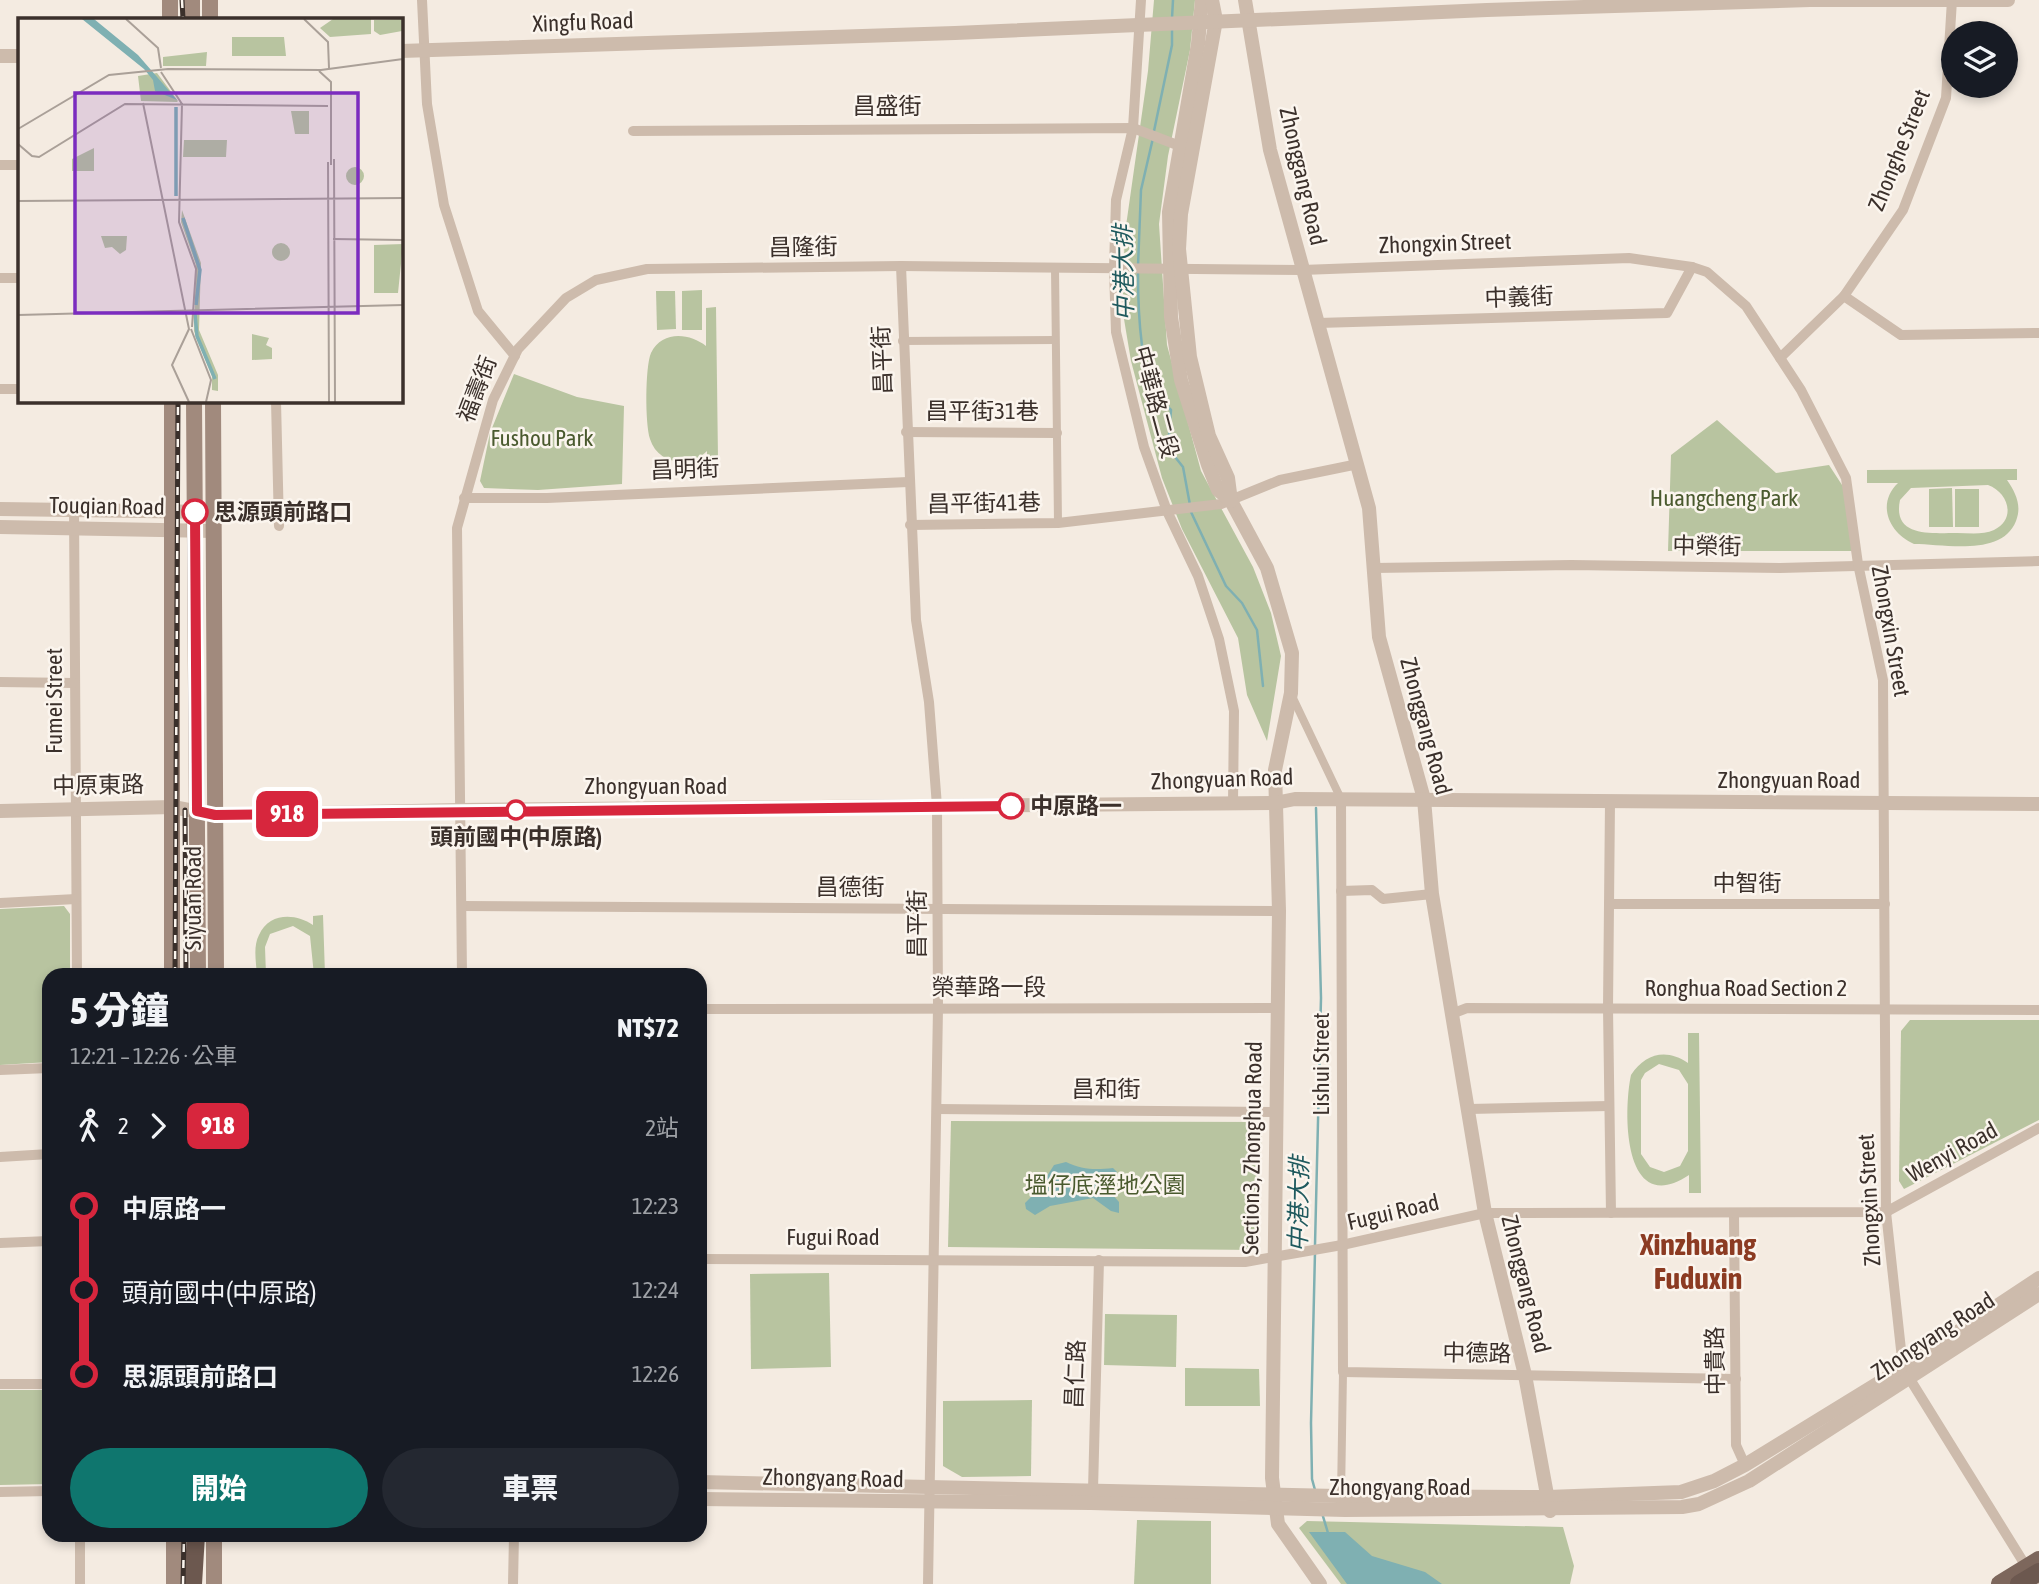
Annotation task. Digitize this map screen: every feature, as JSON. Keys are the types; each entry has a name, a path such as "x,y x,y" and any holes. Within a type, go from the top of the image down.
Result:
{"highway":[{"path":"193,1584 196,1542"},
{"path":"2019,1584 2035,1566"}],"main road":[{"path":"170,0 170,18"},
{"path":"192,0 192,18"},
{"path":"210,0 210,18"},
{"name":"Siyuan Road","path":"172,402 172,968"},
{"name":"Siyuan Road","path":"194,402 198,968"},
{"name":"Siyuan Road","path":"213,402 216,968"},
{"path":"174,1542 174,1584"},
{"path":"187,1542 187,1584"},
{"path":"214,1542 214,1584"},
{"path":"2000,1584 2035,1566"}],"street":[{"name":"福壽街","path":"422,0 423,51 432,143 453,238 478,311 515,356 493,400 457,528 462,968"},
{"name":"中華路二段","path":"1141,0 1145,24 1137,129 1116,200 1120,269 1116,332 1144,447 1198,576 1219,639 1234,711 1233,804"},
{"path":"1202,0 1202,21"},
{"path":"1202,21 1212,0"},
{"name":"Zhonggang Road","path":"1245,0 1270,150 1369,508 1379,637 1424,799 1432,894 1446,984 1454,1013 1485,1213 1525,1375 1549,1504"},
{"name":"Xingfu Road","path":"402,51 1249,18 1810,0 2008,0"},
{"name":"Zhonghe Street","path":"1780,358 1844,296 1903,210 1946,97 1952,1"},
{"name":"Section3, Zhonghua Road","path":"1202,21 1181,146 1181,214 1175,270 1190,357 1209,436 1228,478 1226,503 1273,581 1290,640 1291,693 1275,770 1279,911 1273,1509"},
{"path":"0,56 18,56"},
{"name":"昌盛街","path":"633,131 818,128 1137,129 1181,146"},
{"path":"0,165 18,164"},
{"name":"Zhongxin Street","path":"1154,270 1302,270 1629,258 1692,267 1707,272 1746,306 1823,431 1846,478 1858,564 1883,680 1886,1212 1906,1374 2035,1566 2038,1584"},
{"name":"昌隆街","path":"515,356 566,298 596,280 647,269 901,266 1154,270"},
{"name":"昌平街","path":"901,266 902,341 916,620 929,702 937,806 937,1109 928,1584"},
{"name":"中義街","path":"1318,323 1667,313 1692,267"},
{"path":"1055,269 1058,523"},
{"path":"0,278 18,278"},
{"path":"1844,296 1901,335 2039,333"},
{"path":"902,341 1055,340"},
{"path":"0,389 18,389"},
{"path":"276,402 279,526"},
{"name":"昌平街31巷","path":"906,432 1057,433"},
{"name":"昌平街41巷","path":"910,525 1058,523 1226,503 1280,480 1358,464"},
{"name":"昌明街","path":"464,498 547,498 908,482"},
{"name":"Touqian Road","path":"0,509 213,512"},
{"name":"Fumei Street","path":"74,510 77,968"},
{"name":"Touqian Road","path":"0,527 214,531"},
{"name":"中榮街","path":"1374,568 1571,565 1762,568 2039,561"},
{"path":"0,682 75,683"},
{"path":"1291,693 1338,799"},
{"name":"Zhongyuan Road","path":"197,811 215,815 460,810 1233,804 1275,803 1295,799 2039,804"},
{"name":"Lishui Street","path":"1338,799 1341,891 1341,1501"},
{"path":"1610,802 1608,1008 1611,1213"},
{"name":"中原東路","path":"0,811 76,807 173,807 197,811"},
{"path":"1341,891 1372,890 1383,899 1432,894"},
{"path":"0,902 76,899"},
{"name":"中智街","path":"1609,904 1885,904"},
{"name":"昌德街","path":"462,906 1279,911"},
{"name":"榮華路一段","path":"707,1009 1277,1007"},
{"name":"Ronghua Road Section 2","path":"1454,1013 1466,1008 2039,1010"},
{"path":"0,1070 42,1068"},
{"path":"1469,1110 1609,1106"},
{"name":"昌和街","path":"937,1109 1275,1112"},
{"name":"Wenyi Road","path":"1886,1212 2039,1128"},
{"path":"0,1157 42,1154"},
{"name":"Fugui Road","path":"707,1259 934,1258 1245,1262 1342,1245 1485,1213 1886,1212"},
{"name":"中貴路","path":"1734,1213 1737,1445 1745,1465"},
{"path":"0,1243 42,1241"},
{"name":"昌仁路","path":"1093,1490 1100,1260"},
{"name":"Zhongyang Road","path":"707,1482 930,1495 1273,1509 1298,1502 1341,1501 1549,1504 1655,1510 1699,1504 1749,1480 1906,1374 2039,1278"},
{"name":"Zhongyang Road","path":"1549,1504 1681,1492 1714,1481 1906,1374 2039,1293"},
{"name":"中德路","path":"1343,1372 1736,1379"},
{"path":"0,1384 42,1384"},
{"name":"Zhongyang Road","path":"707,1499 1093,1490 1272,1494 1298,1502"},
{"path":"0,1492 42,1491"},
{"path":"1273,1509 1278,1524 1320,1584"},
{"path":"80,1542 80,1584"},
{"path":"513,1584 514,1542"}],"green space":[{"path":"1154,0 1195,0 1190,50 1168,156 1159,224 1167,345 1201,471 1253,567 1271,613 1281,656 1267,741 1247,695 1238,638 1182,529 1162,478 1131,361 1122,307 1125,233 1148,71"},
{"path":"702,290 702,330 682,330 682,291"},
{"path":"656,291 675,291 676,329 657,330"},
{"path":"716,307 718,459 707,459 707,451 684,462 667,459 654,448 648,432 647,382 651,353 662,340 669,337 684,336 706,346 706,308"},
{"name":"Fushou Park","path":"514,374 577,397 624,406 622,484 538,490 484,488 480,481 490,433"},
{"name":"Huangcheng Park","path":"1717,420 1776,473 1829,465 1844,488 1854,551 1668,551 1671,455"},
{"path":"2017,469 2017,480 2007,480 2017,500 2016,521 2009,532 1998,540 1985,544 1914,544 1898,533 1888,517 1888,500 1898,483 1867,483 1867,470","holes":["1988,485 1995,488 2005,499 2007,513 2001,525 1990,532 1916,531 1902,521 1899,512 1900,500 1911,488"]},
{"path":"1952,488 1953,527 1929,527 1929,489"},
{"path":"1955,489 1979,489 1979,527 1955,527"},
{"path":"64,906 70,914 70,968 42,968 42,1062 0,1065 0,909"},
{"path":"323,915 325,968 313,968 310,936 293,926 270,934 265,947 266,968 256,968 256,944 263,927 283,917 299,918 313,925 313,916"},
{"path":"1910,1020 2039,1020 2039,1120 1904,1189 1899,1181 1901,1031"},
{"path":"1688,1033 1699,1033 1701,1193 1689,1193 1689,1175 1667,1185 1651,1183 1640,1172 1632,1155 1628,1135 1628,1092 1631,1075 1643,1062 1657,1055 1672,1055 1688,1063","holes":["1659,1064 1679,1070 1688,1084 1688,1151 1680,1166 1664,1172 1650,1167 1641,1154 1641,1080 1645,1073"]},
{"name":"塭仔底溼地公園","path":"951,1121 1262,1122 1257,1250 948,1247"},
{"path":"829,1273 831,1367 751,1369 750,1274"},
{"path":"1105,1314 1177,1315 1176,1367 1104,1365"},
{"path":"1185,1368 1259,1369 1260,1406 1185,1406"},
{"path":"0,1390 42,1390 42,1484 0,1485"},
{"path":"1032,1400 1031,1476 962,1477 943,1466 943,1401"},
{"path":"1137,1520 1211,1521 1211,1584 1134,1584"},
{"path":"1307,1521 1563,1527 1574,1566 1570,1584 1341,1584 1299,1528"}],"water":[{"path":"1066,1162 1089,1169 1113,1168 1117,1172 1111,1193 1119,1202 1119,1213 1111,1211 1093,1198 1050,1206 1035,1215 1026,1209 1025,1203 1039,1189 1054,1165"},
{"path":"1309,1532 1345,1532 1372,1556 1425,1572 1442,1584 1347,1584"}],"waterway":[{"name":"中港大排","path":"1172,18 1173,0"},
{"name":"中港大排","path":"1154,131 1172,45 1172,28"},
{"name":"中港大排","path":"1138,266 1141,190 1153,138"},
{"name":"中港大排","path":"1138,273 1142,347 1148,376 1153,389 1171,410 1168,448 1183,467 1190,505"},
{"name":"中港大排","path":"1191,512 1226,586 1242,603 1257,630 1263,686"},
{"name":"中港大排","path":"1315,1245 1321,998 1316,808"},
{"name":"中港大排","path":"1315,1252 1311,1423 1312,1479 1315,1490"},
{"name":"中港大排","path":"1322,1513 1328,1533"}],"railway":[{"path":"182,0 183,18"},
{"path":"175,968 178,402"},
{"path":"185,810 186,968"},
{"path":"183,1584 184,1542"}],"bus line":[{"name":"918","path":"195,512 197,811 215,815 460,810 1011,806"}],"place":[{"name":"思源頭前路口","path":"195,512"},
{"name":"中原路一","path":"1011,806"},
{"name":"頭前國中(中原路)","path":"516,810"}],"district":[{"name":"Xinzhuang Fuduxin","path":"1698,1262"}]}
